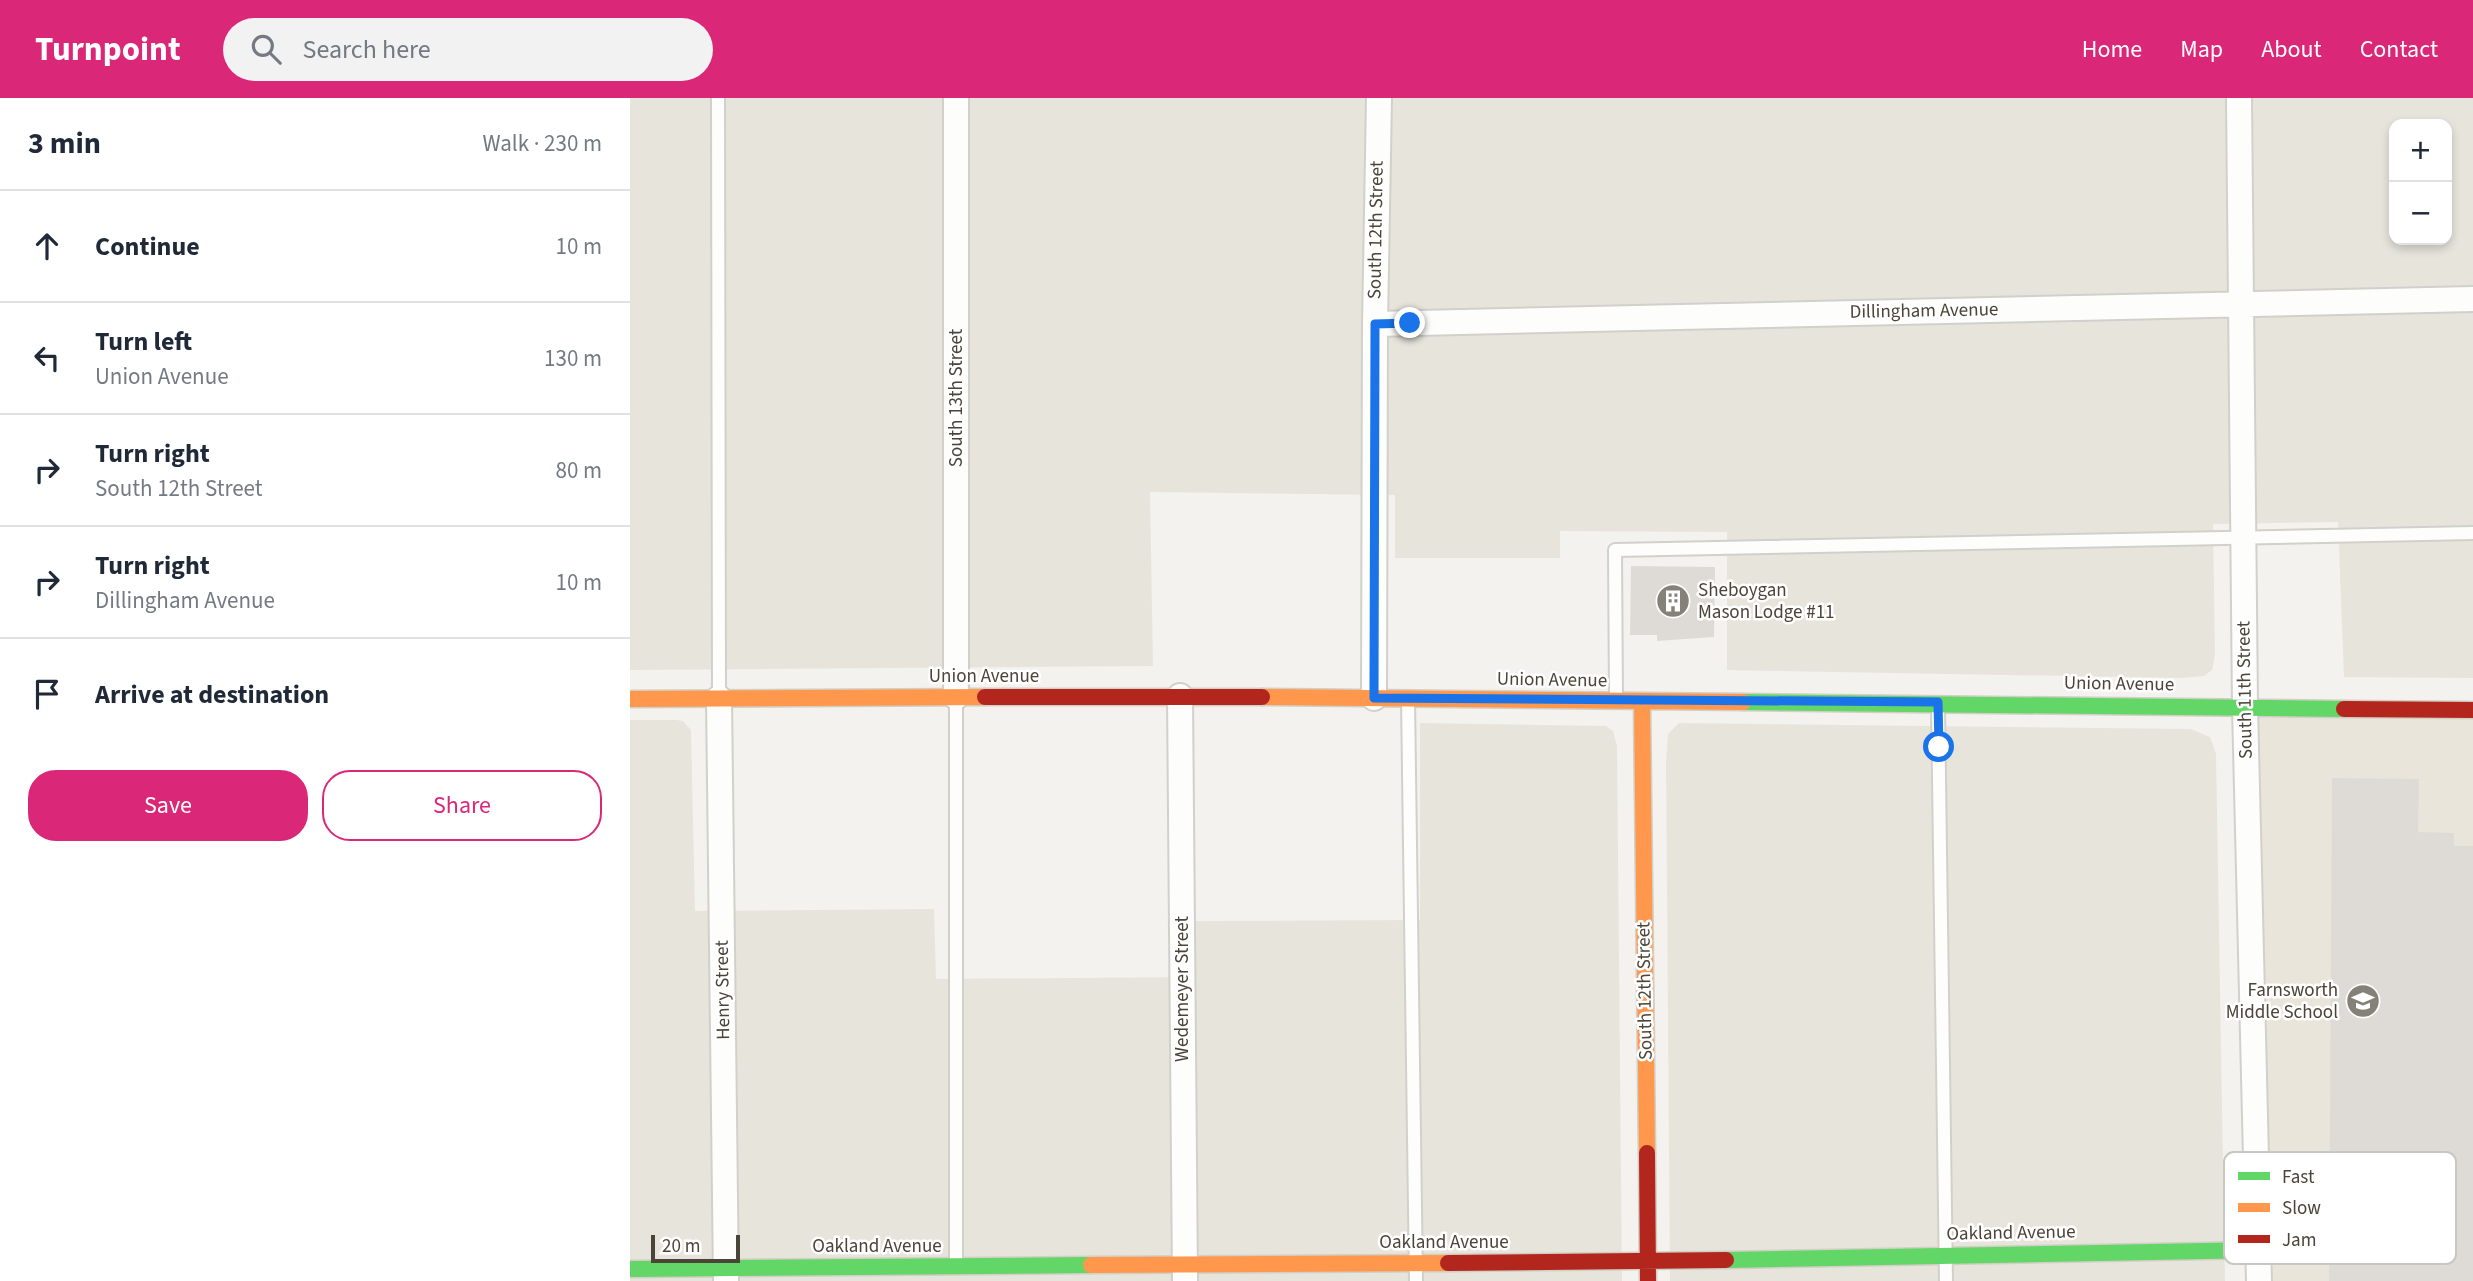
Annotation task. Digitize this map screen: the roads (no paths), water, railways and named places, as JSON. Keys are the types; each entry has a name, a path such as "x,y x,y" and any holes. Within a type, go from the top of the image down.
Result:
{"street":[{"name":"South 13th Street","path":"956,98 956,697"},
{"name":"South 12th Street","path":"1374,698 1375,324 1379,98"},
{"name":"South 11th Street","path":"2239,98 2245,707 2256,1152"},
{"name":"Dillingham Avenue","path":"1375,324 2473,299"},
{"name":"Union Avenue","path":"630,699 1180,696 1616,702 1938,702 2473,710"},
{"name":"Wedemeyer Street","path":"1180,696 1185,1272"},
{"name":"Henry Street","path":"719,698 726,1275"},
{"name":"South 12th Street","path":"1642,702 1648,1281"},
{"name":"Oakland Avenue","path":"630,1269 726,1275 1185,1272 1416,1263 2224,1251"}],"lane":[{"path":"718,98 719,698"},
{"path":"1616,702 1615,550 2473,533"},
{"path":"956,697 956,1274"},
{"path":"1408,699 1416,1281"},
{"path":"1938,702 1946,1281"}],"place":[{"name":"Sheboygan Mason Lodge #11","path":"1673,601"},
{"name":"Farnsworth Middle School","path":"2363,1001"}]}
